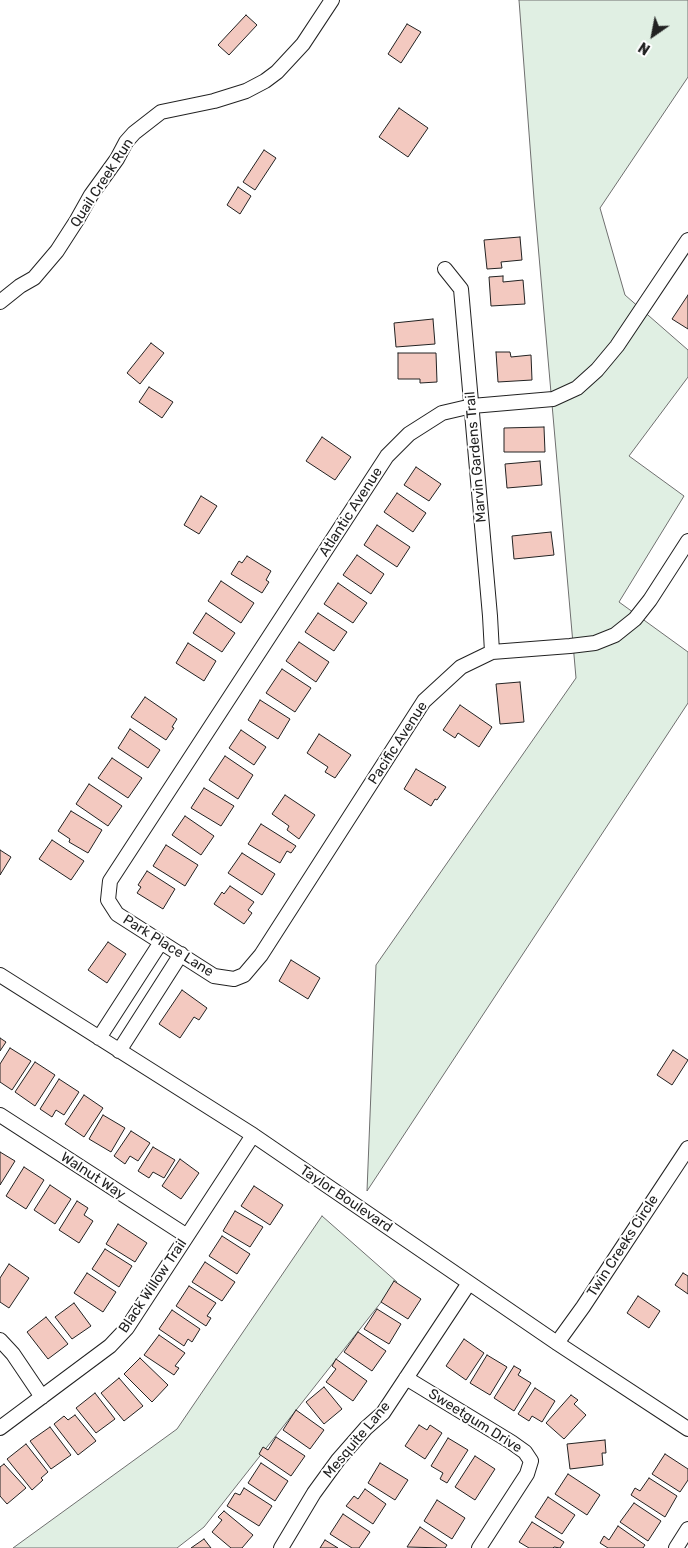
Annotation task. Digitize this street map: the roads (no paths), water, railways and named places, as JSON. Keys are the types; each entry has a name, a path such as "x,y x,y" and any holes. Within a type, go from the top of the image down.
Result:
{"street":[{"name":"Quail Creek Run","path":"0,302 20,286 34,278 57,251 91,195 117,159 126,142 134,134 161,112 246,92 277,72 303,44 332,0"},
{"name":"Atlantic Avenue","path":"108,900 110,881 387,456 409,434 442,413 472,406 553,399 577,388 597,370 617,346 688,240"},
{"name":"Marvin Gardens Trail","path":"445,269 462,289 492,652"},
{"name":"Pacific Avenue","path":"234,979 244,974 261,955 424,701 461,667 492,652 595,643 615,635 635,619 650,600 688,541"},
{"name":"Park Place Lane","path":"108,900 117,914 214,976 234,979"},
{"path":"99,1038 161,942"},
{"path":"119,1050 181,954"},
{"name":"Taylor Boulevard","path":"0,975 253,1135 557,1343 688,1429"},
{"name":"Walnut Way","path":"0,1115 187,1236"},
{"name":"Black Willow Trail","path":"0,1428 110,1346 127,1328 253,1135"},
{"name":"Twin Creeks Circle","path":"557,1343 583,1307 688,1148"},
{"name":"Mesquite Lane","path":"281,1548 314,1493 338,1460 383,1412 469,1283"},
{"path":"0,1340 42,1397"},
{"name":"Sweetgum Drive","path":"406,1378 511,1442 525,1452 531,1461 527,1474 480,1548"},
{"path":"676,1548 688,1529"}]}
